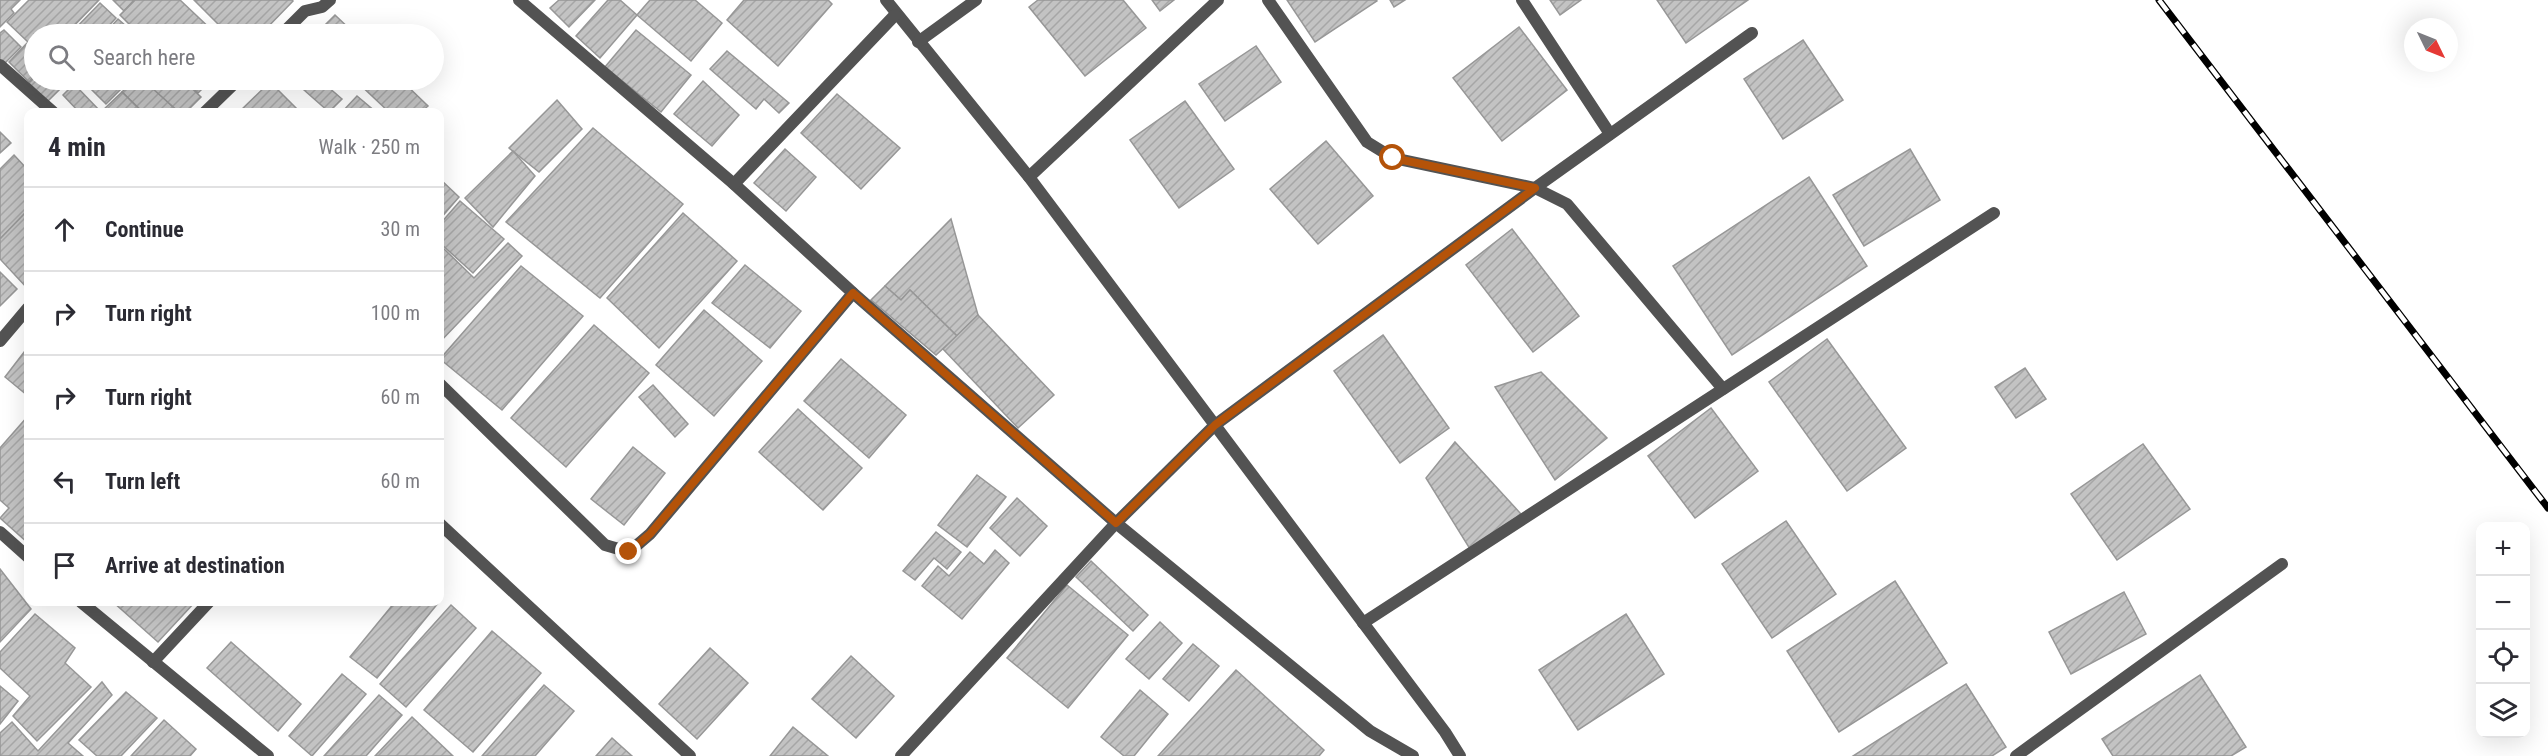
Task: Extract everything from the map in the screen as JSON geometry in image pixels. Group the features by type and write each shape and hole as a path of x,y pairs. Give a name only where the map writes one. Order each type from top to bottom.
{"street":[{"path":"292,24 305,11 322,7 330,0"},
{"path":"519,0 734,184 853,293 1116,523 1370,731 1413,756"},
{"path":"886,0 1029,177 1460,756"},
{"path":"918,42 976,0"},
{"path":"1029,177 1218,0"},
{"path":"1268,0 1367,142 1393,158 1535,188 1567,204 1723,389"},
{"path":"1522,0 1610,134"},
{"path":"734,184 896,15"},
{"path":"901,756 1116,523 1215,425 1535,188 1752,33"},
{"path":"0,65 24,86"},
{"path":"28,90 48,108"},
{"path":"209,108 228,90"},
{"path":"1363,623 1994,213"},
{"path":"444,388 605,545 629,552 650,534 853,293"},
{"path":"0,341 24,313"},
{"path":"444,528 690,756"},
{"path":"0,532 24,553"},
{"path":"2016,756 2282,564"},
{"path":"86,606 268,756"},
{"path":"153,662 206,606"}],"building":[{"path":"0,0 20,0 11,9 14,13 0,27"},
{"path":"29,0 99,0 76,24 24,24 24,38 7,22"},
{"path":"113,0 134,0 124,11"},
{"path":"135,0 180,0 205,24 129,24 120,15"},
{"path":"194,0 293,1 271,24 218,24"},
{"path":"559,0 595,0 569,27 550,8"},
{"path":"608,0 620,0 637,15 600,58 576,36"},
{"path":"650,0 695,0 722,23 691,61 637,15"},
{"path":"744,0 828,0 832,4 778,66 727,20"},
{"path":"1038,0 1123,0 1146,28 1085,76 1029,7"},
{"path":"1152,0 1174,0 1160,11"},
{"path":"1287,0 1376,0 1377,1 1315,42"},
{"path":"1390,0 1405,0 1394,7"},
{"path":"1550,0 1581,0 1560,15"},
{"path":"1657,0 1748,0 1686,43"},
{"path":"100,3 116,18 110,24 80,24"},
{"path":"335,15 344,24 326,24"},
{"path":"118,19 124,24 113,24"},
{"path":"1519,27 1567,90 1502,141 1453,78"},
{"path":"4,30 21,47 4,64 0,60 0,33"},
{"path":"636,30 691,75 661,112 605,67"},
{"path":"1803,40 1843,100 1783,139 1744,79"},
{"path":"24,46 24,77 9,62"},
{"path":"1256,46 1281,82 1225,121 1199,84"},
{"path":"727,51 789,103 779,113 764,99 756,109 710,69"},
{"path":"703,81 739,115 712,146 674,114"},
{"path":"36,90 59,90 47,102"},
{"path":"68,90 80,90 97,108 75,108 63,95"},
{"path":"92,90 120,90 106,104"},
{"path":"124,90 155,90 174,108 139,108 122,92"},
{"path":"154,90 194,90 201,97 190,108 174,108"},
{"path":"262,90 278,90 296,108 243,108"},
{"path":"304,90 332,90 342,99 333,108 324,108"},
{"path":"366,90 411,90 428,106 426,108 385,108"},
{"path":"122,92 138,108 105,108"},
{"path":"837,94 900,148 861,189 801,133"},
{"path":"357,96 371,108 346,108"},
{"path":"557,100 582,129 539,172 509,148"},
{"path":"1185,101 1234,169 1179,208 1130,140"},
{"path":"593,128 683,204 600,298 506,222"},
{"path":"0,132 11,143 0,153"},
{"path":"1326,141 1373,196 1318,244 1270,189"},
{"path":"785,149 816,177 786,211 754,183"},
{"path":"1910,149 1940,200 1864,246 1833,195"},
{"path":"513,151 535,176 493,227 465,198"},
{"path":"14,155 24,166 24,214 0,239 0,169"},
{"path":"1809,177 1867,266 1732,355 1673,266"},
{"path":"444,183 459,197 444,214"},
{"path":"460,201 504,239 473,273 444,247 444,219"},
{"path":"683,213 737,261 659,348 607,298"},
{"path":"24,214 24,285 0,259 0,239"},
{"path":"951,219 978,315 957,336 910,290 901,300 885,286"},
{"path":"1512,229 1579,316 1533,352 1466,265"},
{"path":"508,243 522,256 444,338 444,249 474,278"},
{"path":"745,265 801,311 770,348 712,303"},
{"path":"521,266 583,316 502,410 444,362 444,354"},
{"path":"0,272 17,289 0,306"},
{"path":"885,286 901,300 910,290 957,336 936,355 871,300"},
{"path":"704,310 762,361 714,416 656,365"},
{"path":"978,315 1054,395 1018,428 943,349"},
{"path":"594,325 649,373 566,467 511,418"},
{"path":"1383,335 1449,428 1400,463 1334,371"},
{"path":"1827,339 1906,448 1847,491 1769,382"},
{"path":"24,352 24,393 5,377"},
{"path":"841,359 906,415 869,458 804,401"},
{"path":"2025,368 2046,399 2016,418 1995,387"},
{"path":"1541,372 1607,438 1555,480 1495,387"},
{"path":"653,385 688,424 675,437 639,397"},
{"path":"1711,408 1758,471 1695,518 1648,456"},
{"path":"798,409 862,468 823,510 759,452"},
{"path":"24,421 24,539 0,518 9,508 0,500 0,448"},
{"path":"1455,442 1521,514 1470,549 1426,478"},
{"path":"2143,444 2190,509 2117,560 2071,494"},
{"path":"633,447 665,473 624,525 591,499"},
{"path":"977,475 1006,497 967,547 938,525"},
{"path":"1017,498 1047,526 1020,556 990,528"},
{"path":"1786,521 1836,594 1772,638 1722,564"},
{"path":"936,532 961,552 947,569 934,558 915,580 903,571"},
{"path":"995,550 1009,563 962,619 922,586 938,566 949,576 970,552 984,564"},
{"path":"1091,561 1148,615 1133,631 1076,577"},
{"path":"0,569 24,600 24,606 29,606 31,609 0,642"},
{"path":"1895,581 1947,663 1839,732 1787,651"},
{"path":"1067,585 1128,635 1068,708 1007,658"},
{"path":"2124,592 2146,634 2071,674 2049,632"},
{"path":"451,605 476,628 406,707 380,684"},
{"path":"118,606 191,606 158,642"},
{"path":"392,606 436,606 377,678 350,657"},
{"path":"35,614 75,648 65,663 91,687 37,741 13,716 30,696 0,668 0,652"},
{"path":"1626,614 1664,674 1578,730 1539,670"},
{"path":"1160,622 1182,643 1149,679 1126,659"},
{"path":"492,631 541,673 473,752 424,710"},
{"path":"231,642 301,704 278,731 207,668"},
{"path":"1193,644 1219,666 1189,701 1163,679"},
{"path":"710,648 748,683 697,739 659,704"},
{"path":"851,656 894,696 856,738 812,699"},
{"path":"1236,670 1324,750 1319,756 1158,756"},
{"path":"342,674 366,694 312,756 289,736"},
{"path":"2200,675 2246,747 2231,756 2113,756 2102,739"},
{"path":"102,682 112,695 68,743 83,756 0,756 0,733 12,722 38,751"},
{"path":"1966,684 2006,747 1992,756 1853,756"},
{"path":"544,685 574,711 535,756 482,756"},
{"path":"0,686 18,701 0,724"},
{"path":"1140,690 1168,714 1134,756 1124,756 1101,737"},
{"path":"126,692 157,718 121,756 97,756 79,740"},
{"path":"379,695 402,715 366,756 324,756"},
{"path":"412,717 453,756 375,756"},
{"path":"164,720 196,749 190,756 131,756"},
{"path":"793,727 828,756 770,756"},
{"path":"612,738 632,756 596,756"}],"railway":[{"path":"2159,0 2548,508"}],"route":[{"path":"629,552 650,534 853,293 1116,523 1215,425 1535,188 1393,158"}]}
